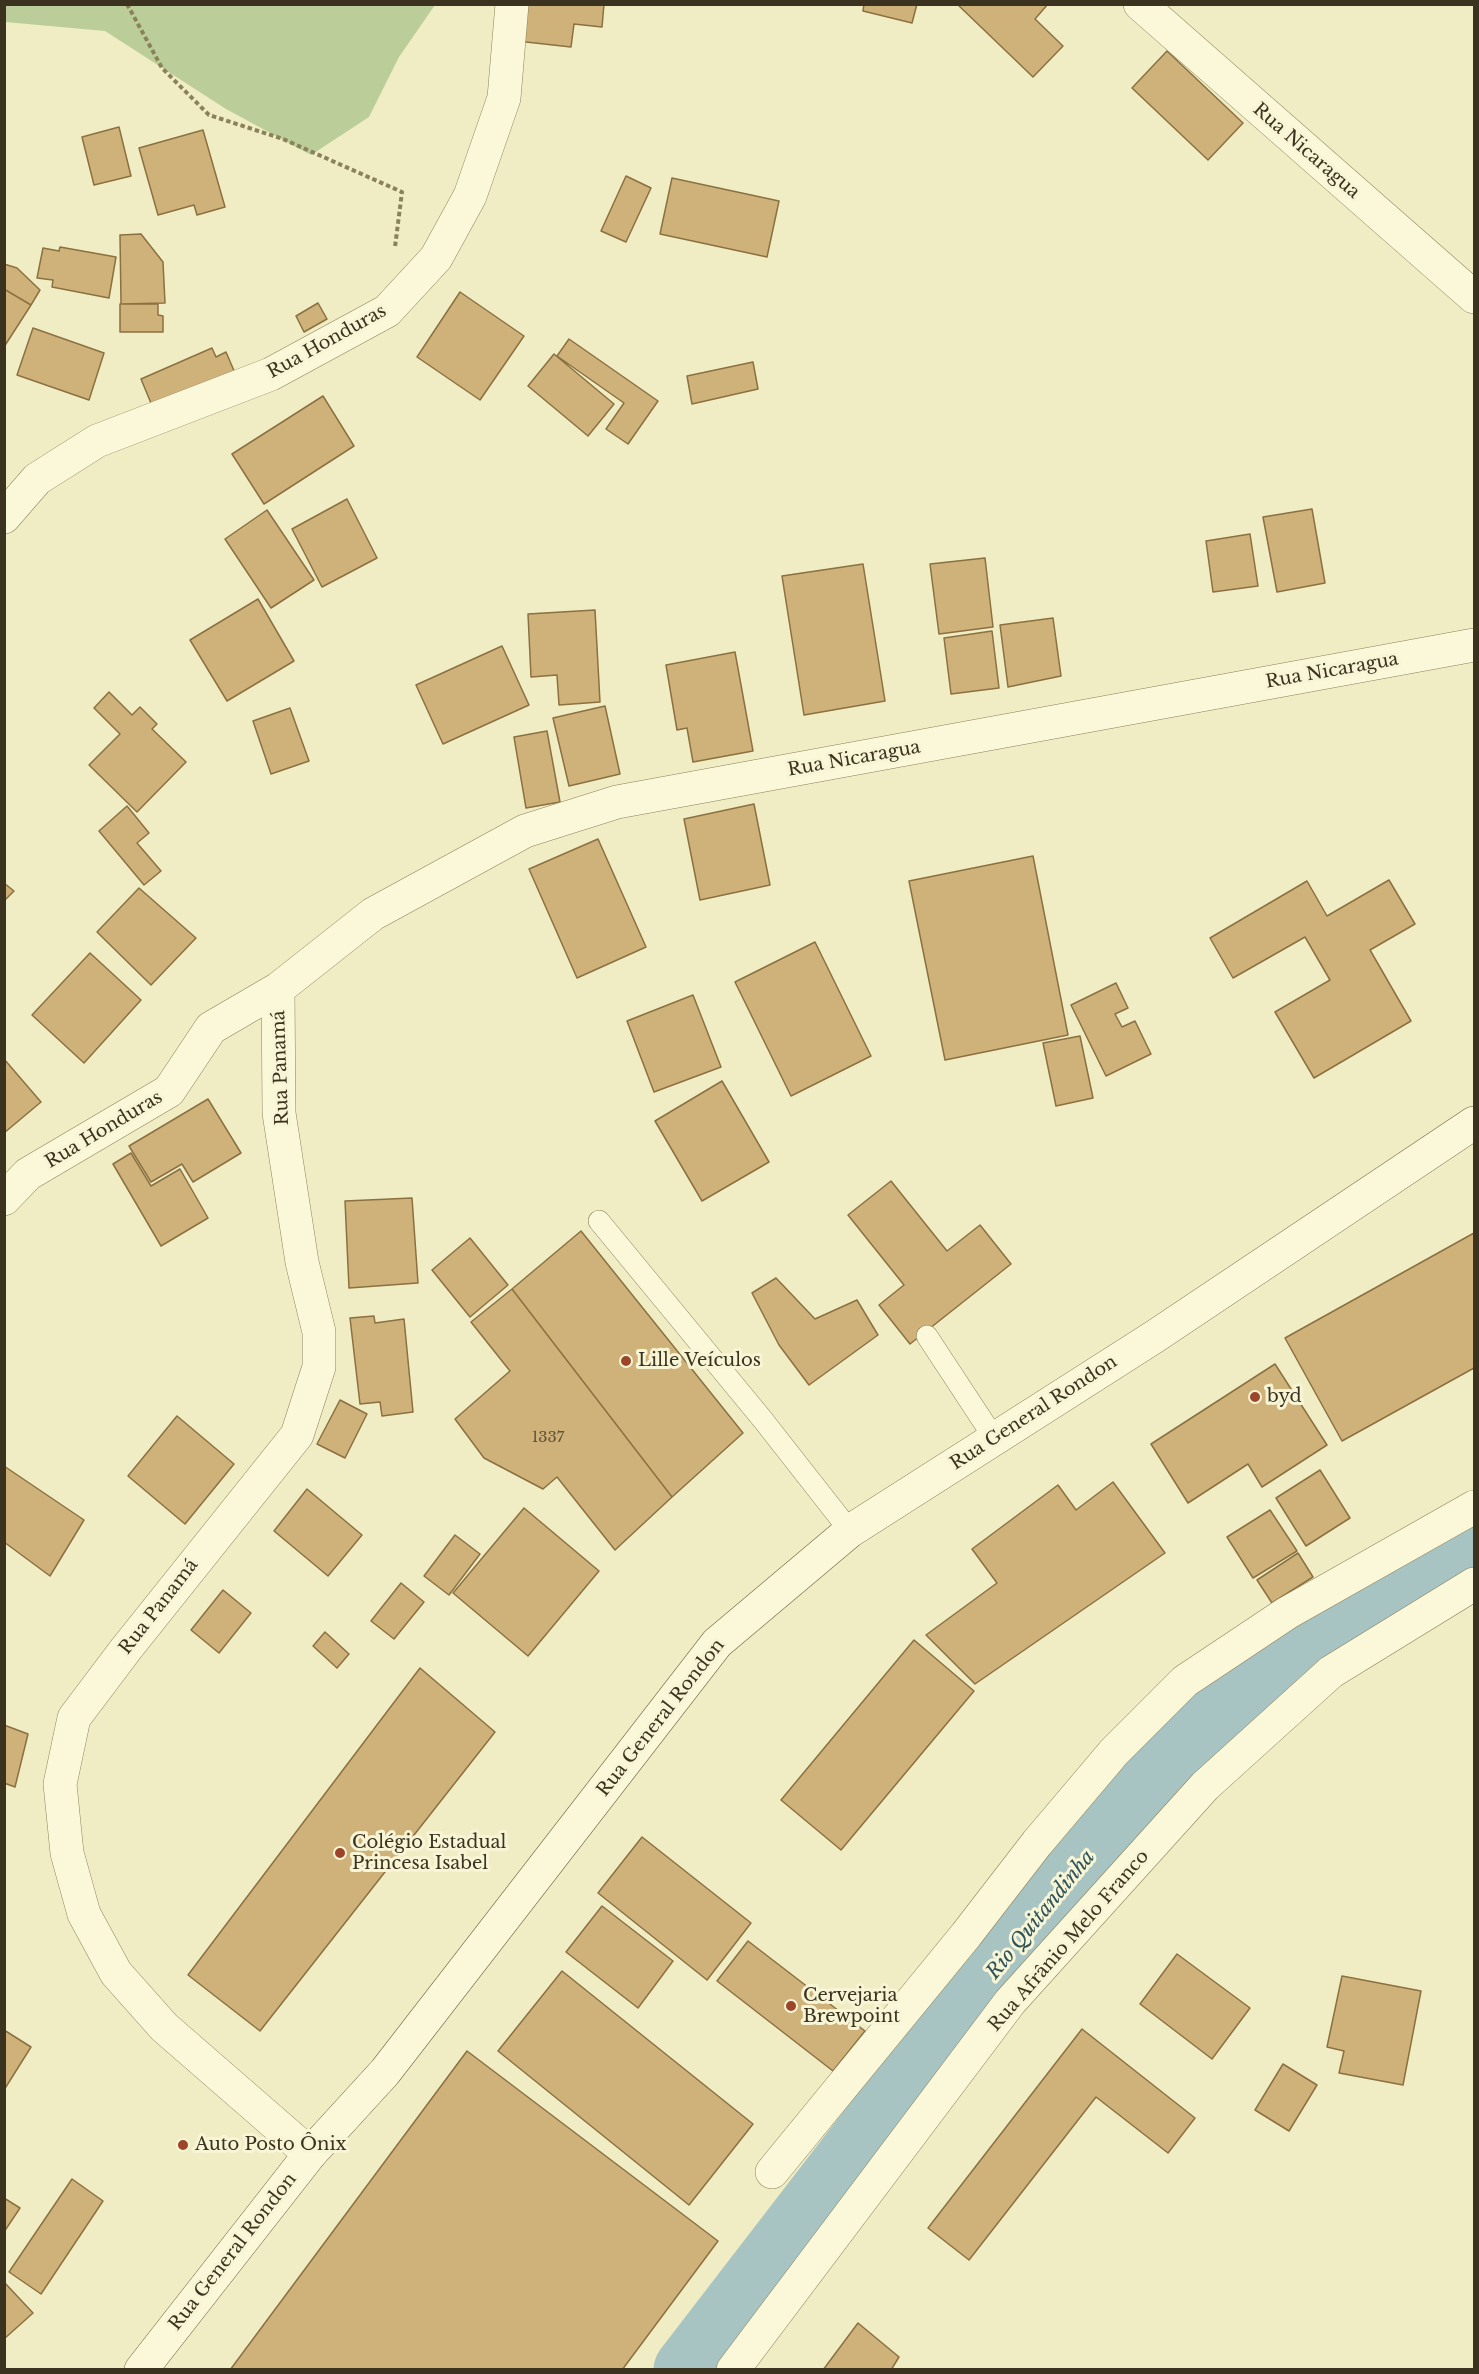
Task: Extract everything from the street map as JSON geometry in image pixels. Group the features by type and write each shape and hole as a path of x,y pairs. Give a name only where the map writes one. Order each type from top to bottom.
{"street":[{"name":"Rua Honduras","path":"4,517 37,479 97,441 271,374 387,311 436,258 470,196 504,98 512,4"},
{"name":"Rua Nicaragua","path":"1140,4 1474,297"},
{"name":"Rua Nicaragua","path":"278,989 372,914 455,868 525,831 617,802 1474,645"},
{"name":"Rua Honduras","path":"4,1199 28,1174 170,1091 211,1028 278,989"},
{"name":"Rua Panamá","path":"278,989 279,1113 302,1262 319,1332 319,1367 297,1435 126,1649 74,1718 60,1784 67,1853 84,1914 116,1973 164,2027 310,2154"},
{"name":"Rua General Rondon","path":"141,2370 310,2154 385,2072 717,1643 850,1531 1154,1337 1474,1123"},
{"path":"772,2172 966,1935 1044,1834 1114,1752 1185,1681 1287,1613 1474,1507"},
{"name":"Rua Afrânio Melo Franco","path":"733,2370 1010,2002 1205,1786 1331,1672 1474,1584"}],"lane":[{"path":"598,1221 763,1420 850,1531"},
{"path":"927,1336 994,1438"}],"path":[{"path":"127,4 162,68 209,115 283,139 402,192 394,252"}],"green space":[{"path":"5,4 435,5 399,57 369,117 311,155 226,109 105,31 5,22"}],"building":[{"path":"521,4 604,4 602,27 574,24 571,47 517,41"},
{"path":"864,4 917,4 912,23 863,11"},
{"path":"957,4 1048,4 1035,19 1063,46 1033,77"},
{"path":"1167,51 1243,123 1208,160 1132,88"},
{"path":"119,127 131,176 94,185 82,137"},
{"path":"203,130 225,207 197,215 194,205 158,215 139,148"},
{"path":"626,176 651,188 626,242 601,231"},
{"path":"672,178 779,201 767,257 660,234"},
{"path":"141,234 163,262 165,303 121,304 120,235"},
{"path":"60,247 116,257 109,298 52,287 53,280 37,278 43,248 59,251"},
{"path":"4,264 17,268 40,290 31,305 4,289"},
{"path":"4,289 31,305 4,347"},
{"path":"460,292 524,336 480,400 417,357"},
{"path":"318,303 327,319 304,332 296,316"},
{"path":"120,304 158,304 158,315 163,316 163,332 120,332"},
{"path":"33,328 104,353 89,400 17,375"},
{"path":"569,339 658,401 628,444 606,429 624,403 557,356"},
{"path":"212,348 216,357 226,352 235,373 153,408 141,379"},
{"path":"554,354 614,404 588,436 528,386"},
{"path":"753,362 758,389 692,404 687,376"},
{"path":"323,396 354,446 264,504 232,454"},
{"path":"347,499 377,558 322,587 292,529"},
{"path":"1312,509 1325,583 1277,592 1263,517"},
{"path":"267,510 314,580 271,608 225,539"},
{"path":"1250,534 1258,586 1213,592 1206,541"},
{"path":"985,558 993,627 939,634 930,564"},
{"path":"863,564 885,701 804,715 782,576"},
{"path":"258,599 294,661 227,701 190,640"},
{"path":"595,610 600,702 559,705 557,675 531,677 528,614"},
{"path":"1053,618 1061,676 1008,687 1000,625"},
{"path":"992,631 999,688 951,694 944,638"},
{"path":"502,646 529,705 443,744 416,685"},
{"path":"735,652 753,751 693,762 687,728 677,730 666,665"},
{"path":"109,692 132,715 140,707 157,724 152,729 186,762 137,812 89,765 120,734 94,708"},
{"path":"605,706 620,774 569,786 553,718"},
{"path":"290,708 309,761 271,774 253,721"},
{"path":"547,731 560,802 526,808 514,737"},
{"path":"754,804 770,885 700,900 684,819"},
{"path":"127,806 149,833 137,843 161,871 144,885 99,831"},
{"path":"598,839 646,947 577,978 529,869"},
{"path":"1033,856 1068,1035 945,1060 909,881"},
{"path":"1389,880 1415,924 1370,950 1411,1021 1314,1078 1275,1012 1330,980 1305,937 1233,978 1210,938 1307,881 1327,916"},
{"path":"4,883 14,891 4,901"},
{"path":"139,888 196,938 151,985 97,932"},
{"path":"815,942 871,1056 791,1096 735,982"},
{"path":"90,953 141,1000 84,1063 32,1015"},
{"path":"1116,983 1128,1008 1115,1014 1122,1027 1135,1021 1151,1054 1106,1076 1071,1005"},
{"path":"693,995 721,1067 654,1092 627,1021"},
{"path":"1080,1036 1093,1098 1056,1106 1043,1043"},
{"path":"4,1059 41,1102 4,1133"},
{"path":"722,1081 769,1162 702,1201 655,1121"},
{"path":"208,1099 241,1153 193,1182 182,1164 151,1182 129,1146"},
{"path":"131,1153 151,1186 180,1169 208,1218 161,1246 113,1164"},
{"path":"891,1181 947,1251 980,1225 1011,1264 910,1344 879,1305 904,1285 848,1215"},
{"path":"412,1198 418,1283 349,1288 345,1201"},
{"name":"Lille Veículos","path":"581,1231 743,1433 672,1497 512,1289"},
{"path":"1474,1233 1474,1368 1342,1441 1285,1338"},
{"path":"470,1238 508,1285 470,1317 432,1270"},
{"path":"776,1278 815,1319 857,1300 878,1335 809,1385 779,1345 752,1293"},
{"name":"Lille Veículos","path":"512,1289 672,1497 615,1550 557,1477 543,1489 484,1458 455,1419 510,1371 471,1322"},
{"path":"374,1316 375,1323 404,1319 413,1412 382,1416 380,1402 360,1404 350,1318"},
{"path":"1275,1364 1327,1445 1262,1487 1248,1464 1188,1503 1151,1444"},
{"path":"340,1400 367,1414 345,1458 317,1444"},
{"path":"177,1416 234,1464 185,1524 128,1476"},
{"path":"4,1466 84,1520 50,1576 4,1542"},
{"path":"1320,1470 1350,1518 1306,1546 1276,1498"},
{"path":"1113,1482 1165,1553 975,1684 926,1635 997,1583 972,1549 1058,1485 1076,1510"},
{"path":"307,1489 362,1535 328,1576 274,1531"},
{"path":"524,1508 599,1571 528,1656 453,1593"},
{"path":"1270,1510 1297,1551 1253,1578 1227,1537"},
{"path":"455,1535 480,1554 449,1595 424,1576"},
{"path":"1298,1553 1313,1577 1272,1603 1257,1580"},
{"path":"401,1583 424,1602 394,1639 371,1621"},
{"path":"223,1590 251,1613 219,1653 191,1630"},
{"path":"325,1632 349,1654 337,1668 313,1646"},
{"path":"914,1640 974,1691 841,1850 781,1800"},
{"name":"Colégio Estadual Princesa Isabel","path":"420,1668 495,1732 260,2031 188,1975"},
{"path":"4,1725 28,1734 15,1787 4,1783"},
{"path":"642,1837 751,1923 707,1980 598,1893"},
{"path":"602,1906 673,1961 638,2008 566,1952"},
{"name":"Cervejaria Brewpoint","path":"748,1941 865,2031 833,2071 717,1981"},
{"path":"1177,1954 1250,2008 1212,2059 1140,2004"},
{"path":"562,1971 753,2124 689,2205 498,2051"},
{"path":"1342,1976 1421,1991 1403,2085 1339,2073 1344,2051 1327,2047"},
{"path":"1082,2029 1195,2118 1168,2153 1096,2097 969,2260 928,2228"},
{"path":"4,2030 31,2047 4,2090"},
{"path":"467,2051 718,2241 622,2370 230,2370"},
{"path":"1283,2064 1317,2085 1289,2131 1255,2110"},
{"path":"72,2179 103,2201 41,2294 9,2272"},
{"path":"4,2198 20,2208 4,2232"},
{"path":"4,2282 33,2313 4,2339"},
{"path":"858,2323 899,2357 891,2370 823,2370"}],"waterway":[{"name":"Rio Quitandinha","path":"688,2370 1055,1893 1220,1706 1474,1547"}],"place":[{"name":"Lille Veículos","path":"626,1361"},
{"name":"byd","path":"1255,1397"},
{"name":"Colégio Estadual Princesa Isabel","path":"340,1853"},
{"name":"Cervejaria Brewpoint","path":"791,2006"},
{"name":"Auto Posto Ônix","path":"183,2145"}]}
